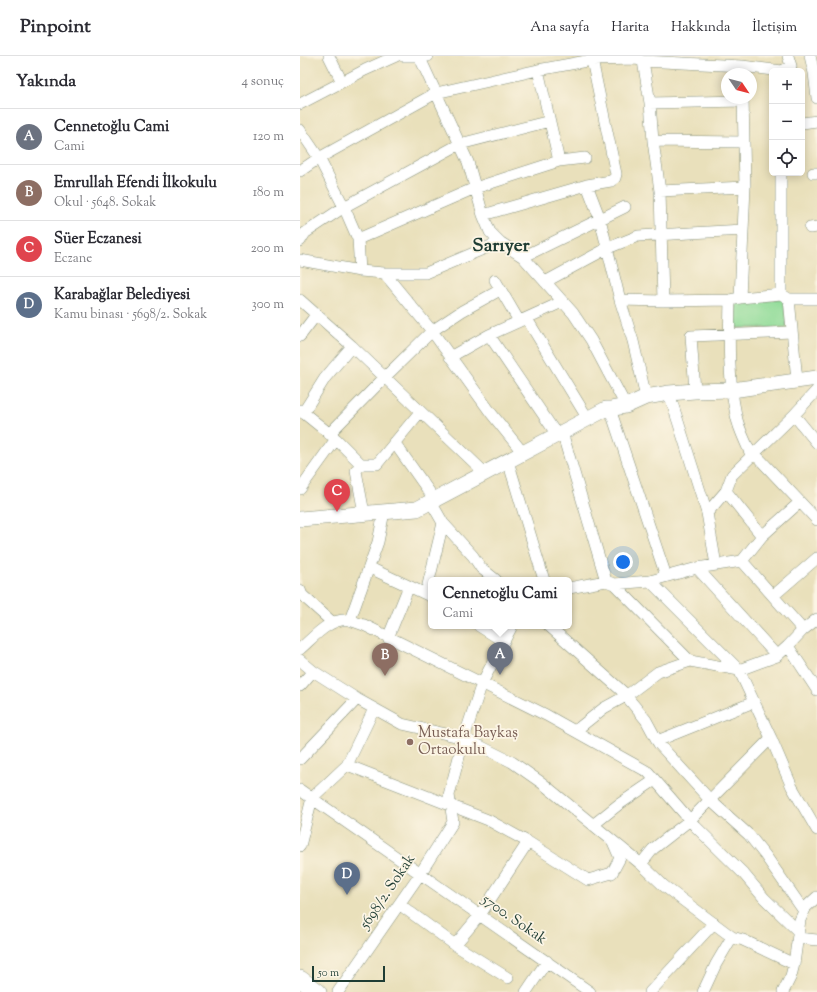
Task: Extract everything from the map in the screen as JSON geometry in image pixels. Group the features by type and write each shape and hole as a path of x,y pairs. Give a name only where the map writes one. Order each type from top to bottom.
{"main road":[{"path":"300,519 417,509 606,409 626,406 646,398 669,393 732,390 817,378"},
{"path":"300,979 318,992"}],"street":[{"path":"329,56 342,82"},
{"path":"300,104 396,56"},
{"path":"403,56 428,56"},
{"path":"419,56 468,162 483,215 490,232 500,242 523,257 573,313 591,340 626,406"},
{"path":"787,68 791,66 788,56"},
{"path":"810,56 817,98"},
{"path":"300,171 319,158 436,93 538,70 592,60 638,59 705,60 769,69"},
{"path":"638,59 650,103 652,141 660,191 663,301"},
{"path":"483,215 587,185 610,181 615,178 616,174 592,60"},
{"path":"538,70 559,161"},
{"path":"650,103 721,100"},
{"path":"743,104 745,187 742,265 729,334 732,390 736,416 753,454 817,520"},
{"path":"300,241 305,233 344,207 460,144 550,121"},
{"path":"805,122 817,121"},
{"path":"300,130 319,158 344,207 358,239 360,271"},
{"path":"652,141 744,142"},
{"path":"358,239 475,188 559,161 585,158"},
{"path":"782,176 785,297 792,332 797,380"},
{"path":"587,185 600,219 620,300 633,341 646,398"},
{"path":"660,191 745,187"},
{"path":"523,257 625,207"},
{"path":"545,282 608,248 638,236 743,230"},
{"path":"300,260 360,271 384,273 426,273 500,242"},
{"path":"384,273 432,331 491,413 523,453"},
{"path":"300,489 332,437 384,378 432,331 497,285 523,320 588,419"},
{"path":"620,300 663,301 785,297 817,299"},
{"path":"300,300 352,346 485,473"},
{"path":"450,357 489,335 562,302"},
{"path":"300,336 316,315"},
{"path":"695,391 691,336 792,332"},
{"path":"489,335 560,433 610,583 690,660"},
{"path":"352,346 325,378 302,411 361,464 377,464 420,412"},
{"path":"707,513 726,491 732,475 794,415 817,390"},
{"path":"669,393 707,513 716,565"},
{"path":"610,409 666,576"},
{"path":"794,415 817,443"},
{"path":"394,442 433,501 443,523 473,556 481,568 492,577"},
{"path":"508,461 543,577"},
{"path":"361,464 356,471 364,513"},
{"path":"726,491 762,536"},
{"path":"572,588 610,583 650,581 697,568 742,561 762,536 800,502"},
{"path":"350,620 370,568 378,542 384,512"},
{"path":"432,577 443,523"},
{"path":"773,596 817,558"},
{"path":"742,561 802,630"},
{"path":"370,568 428,595"},
{"path":"697,568 777,656"},
{"path":"650,581 739,670 792,787 817,830"},
{"path":"388,638 409,586"},
{"path":"300,590 302,595 332,622"},
{"path":"575,731 604,708 626,696 658,672 690,660 739,670 777,656 802,630 817,619"},
{"path":"300,649 332,622 350,620 482,683 575,731 648,772 690,820 743,873 798,935 817,940"},
{"path":"484,629 503,641"},
{"name":"5698/2. Sokak","path":"338,992 420,874 453,822 449,794 464,738 482,683 510,629"},
{"path":"552,629 626,696 646,720 657,741 710,800 749,835 765,855 804,911"},
{"path":"788,646 817,690"},
{"path":"300,660 313,671 357,699 402,724 464,738 512,762 542,784 641,864 664,886 732,937 743,940 794,964"},
{"path":"300,686 313,671"},
{"path":"300,759 357,699"},
{"path":"657,741 754,702"},
{"path":"300,846 312,798 347,765 374,709"},
{"path":"641,864 653,850 690,820 771,738"},
{"path":"347,765 488,820 528,842 588,880 612,873 620,858 612,841"},
{"path":"592,825 655,780"},
{"name":"5700. Sokak","path":"300,790 590,992"},
{"path":"455,945 480,915 528,842"},
{"path":"783,992 791,976 794,964 800,920 806,907 817,897"},
{"path":"399,904 455,945 508,978"},
{"path":"650,992 714,923"},
{"path":"703,992 716,964 732,937"},
{"path":"526,992 547,961"}],"green space":[{"path":"784,299 787,328 735,328 735,302"}],"place":[{"name":"Süer Eczanesi","path":"337,512"},
{"name":"Cennetoğlu Cami","path":"500,675"},
{"name":"Emrullah Efendi İlkokulu","path":"385,676"},
{"name":"Mustafa Baykaş Ortaokulu","path":"410,742"},
{"name":"Karabağlar Belediyesi","path":"347,895"}],"district":[{"name":"Sarıyer","path":"501,246"}]}
